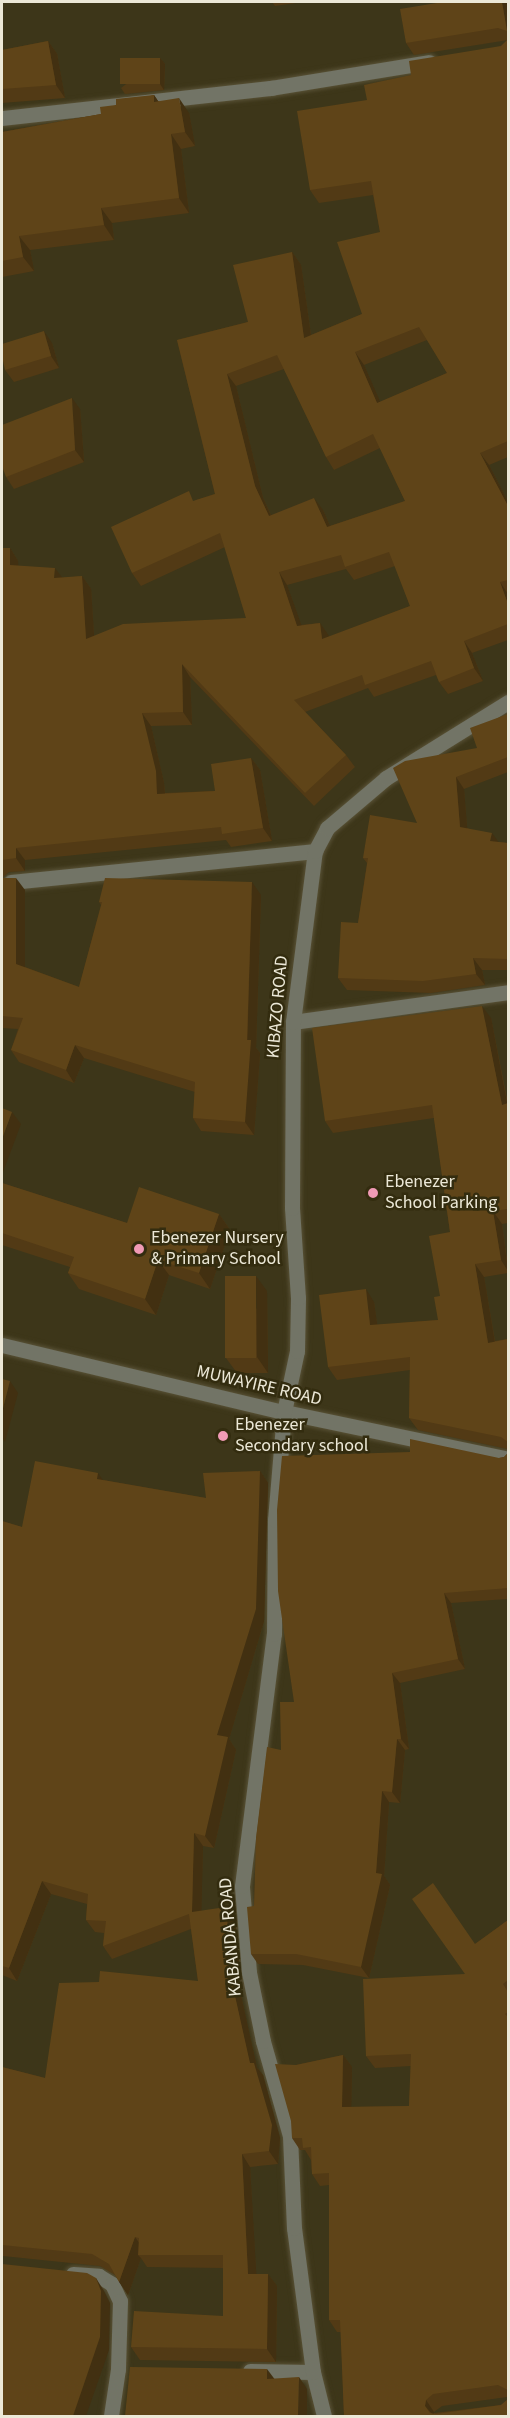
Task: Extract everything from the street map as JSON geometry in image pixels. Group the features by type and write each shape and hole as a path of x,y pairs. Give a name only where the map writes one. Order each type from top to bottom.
{"street":[{"path":"2,118 271,88 441,60"},
{"name":"KIBAZO ROAD","path":"284,1413 297,1351 298,1298 292,1208 293,1022 315,851 327,828 386,778 508,702"},
{"path":"11,882 315,851"},
{"path":"293,1022 508,992"},
{"name":"MUWAYIRE ROAD","path":"2,1345 284,1413 508,1459"},
{"name":"KABANDA ROAD","path":"284,1413 274,1520 274,1634 242,1886 249,1972 264,2041 290,2136 294,2228 312,2372 324,2416"},
{"path":"56,2272 99,2276 112,2284 120,2301 124,2369 111,2416"},
{"path":"232,2371 312,2372"}],"building":[{"path":"443,2 502,2 507,31 498,28 406,43 400,9"},
{"path":"508,39 508,441 480,453 508,506 508,580 500,582 508,604 508,624 464,641 474,668 439,682 431,661 365,685 362,675 294,700 346,755 305,793 182,664 183,712 142,713 156,771 157,794 215,791 211,764 251,758 263,828 222,834 221,827 16,848 16,858 2,860 2,548 10,548 10,565 55,568 54,578 82,576 86,639 123,624 246,618 220,533 132,573 111,527 189,491 193,501 215,494 177,340 248,322 233,265 292,252 304,338 362,314 337,242 380,232 371,181 310,190 297,111 367,100 364,85 411,75 409,61 501,46","holes":["419,327 447,373 377,403 355,352","277,355 326,457 373,434 405,501 327,527 314,498 269,516 255,486 227,374","389,552 410,606 322,639 320,623 297,626 279,572 341,555 345,567"]},
{"path":"48,41 56,85 2,89 2,50"},
{"path":"120,58 160,58 160,84 120,84"},
{"path":"154,95 154,102 179,98 185,132 171,134 179,198 101,208 104,225 19,236 23,257 2,261 2,132 101,114 100,107 116,105 116,99"},
{"path":"44,331 51,356 5,370 2,344"},
{"path":"72,398 75,450 6,477 2,466 2,425"},
{"path":"508,714 508,757 456,777 460,827 492,833 490,841 508,843 508,959 473,958 476,974 423,981 338,978 341,922 358,923 368,858 363,858 370,815 417,823 393,768 405,761 477,748 470,728"},
{"path":"2,878 16,878 16,964 79,987 102,902 99,902 105,878 252,882 247,1040 251,1040 245,1122 193,1118 195,1082 75,1045 66,1070 11,1050 23,1018 2,1016"},
{"path":"482,1006 502,1105 508,1103 508,1209 493,1211 501,1260 475,1264 488,1343 508,1339 508,1442 501,1437 409,1418 410,1357 328,1367 319,1295 366,1289 370,1325 438,1320 434,1297 440,1296 429,1236 450,1232 432,1105 325,1121 312,1028"},
{"path":"2,1108 12,1112 2,1139"},
{"path":"2,1183 127,1223 139,1187 219,1214 199,1273 158,1260 145,1299 68,1273 74,1257 2,1233"},
{"path":"225,1276 256,1276 256,1358 225,1358"},
{"path":"2,1379 10,1381 2,1412"},
{"path":"410,1439 499,1458 508,1453 508,1588 444,1593 458,1659 392,1673 401,1739 397,1739 392,1792 382,1791 376,1873 382,1874 361,1967 296,1954 251,1954 247,1907 254,1906 256,1838 267,1747 281,1750 280,1702 294,1702 278,1591 277,1510 282,1456 410,1452"},
{"path":"35,1461 98,1473 97,1479 206,1498 203,1473 260,1471 256,1609 217,1735 228,1737 205,1836 194,1833 192,1912 226,1907 230,1952 225,1951 250,2063 254,2063 272,2125 269,2151 242,2154 248,2274 268,2274 267,2349 131,2347 134,2311 223,2316 223,2255 138,2255 139,2238 135,2237 119,2282 109,2264 92,2254 2,2245 2,2067 45,2078 59,1983 99,1982 100,1971 198,1981 189,1914 103,1946 106,1921 86,1920 88,1894 42,1881 9,1968 2,1966 2,1521 22,1527"},
{"path":"433,1883 475,1944 508,1920 508,1980 503,1984 508,1992 508,2012 505,2014 508,2017 508,2390 498,2385 433,2394 426,2400 425,2406 430,2413 436,2414 501,2405 508,2399 508,2416 344,2416 340,2320 329,2320 329,2173 312,2174 311,2147 303,2148 302,2138 292,2138 291,2121 275,2064 296,2065 343,2055 342,2107 409,2106 411,2054 366,2056 363,1979 465,1974 412,1899"},
{"path":"2,2264 87,2273 96,2278 101,2291 100,2337 73,2416 2,2416"},
{"path":"130,2367 267,2369 267,2379 299,2377 298,2416 125,2416"}],"place":[{"name":"Ebenezer School Parking","path":"373,1193"},
{"name":"Ebenezer Nursery & Primary School","path":"139,1249"},
{"name":"Ebenezer Secondary school","path":"223,1436"}]}
